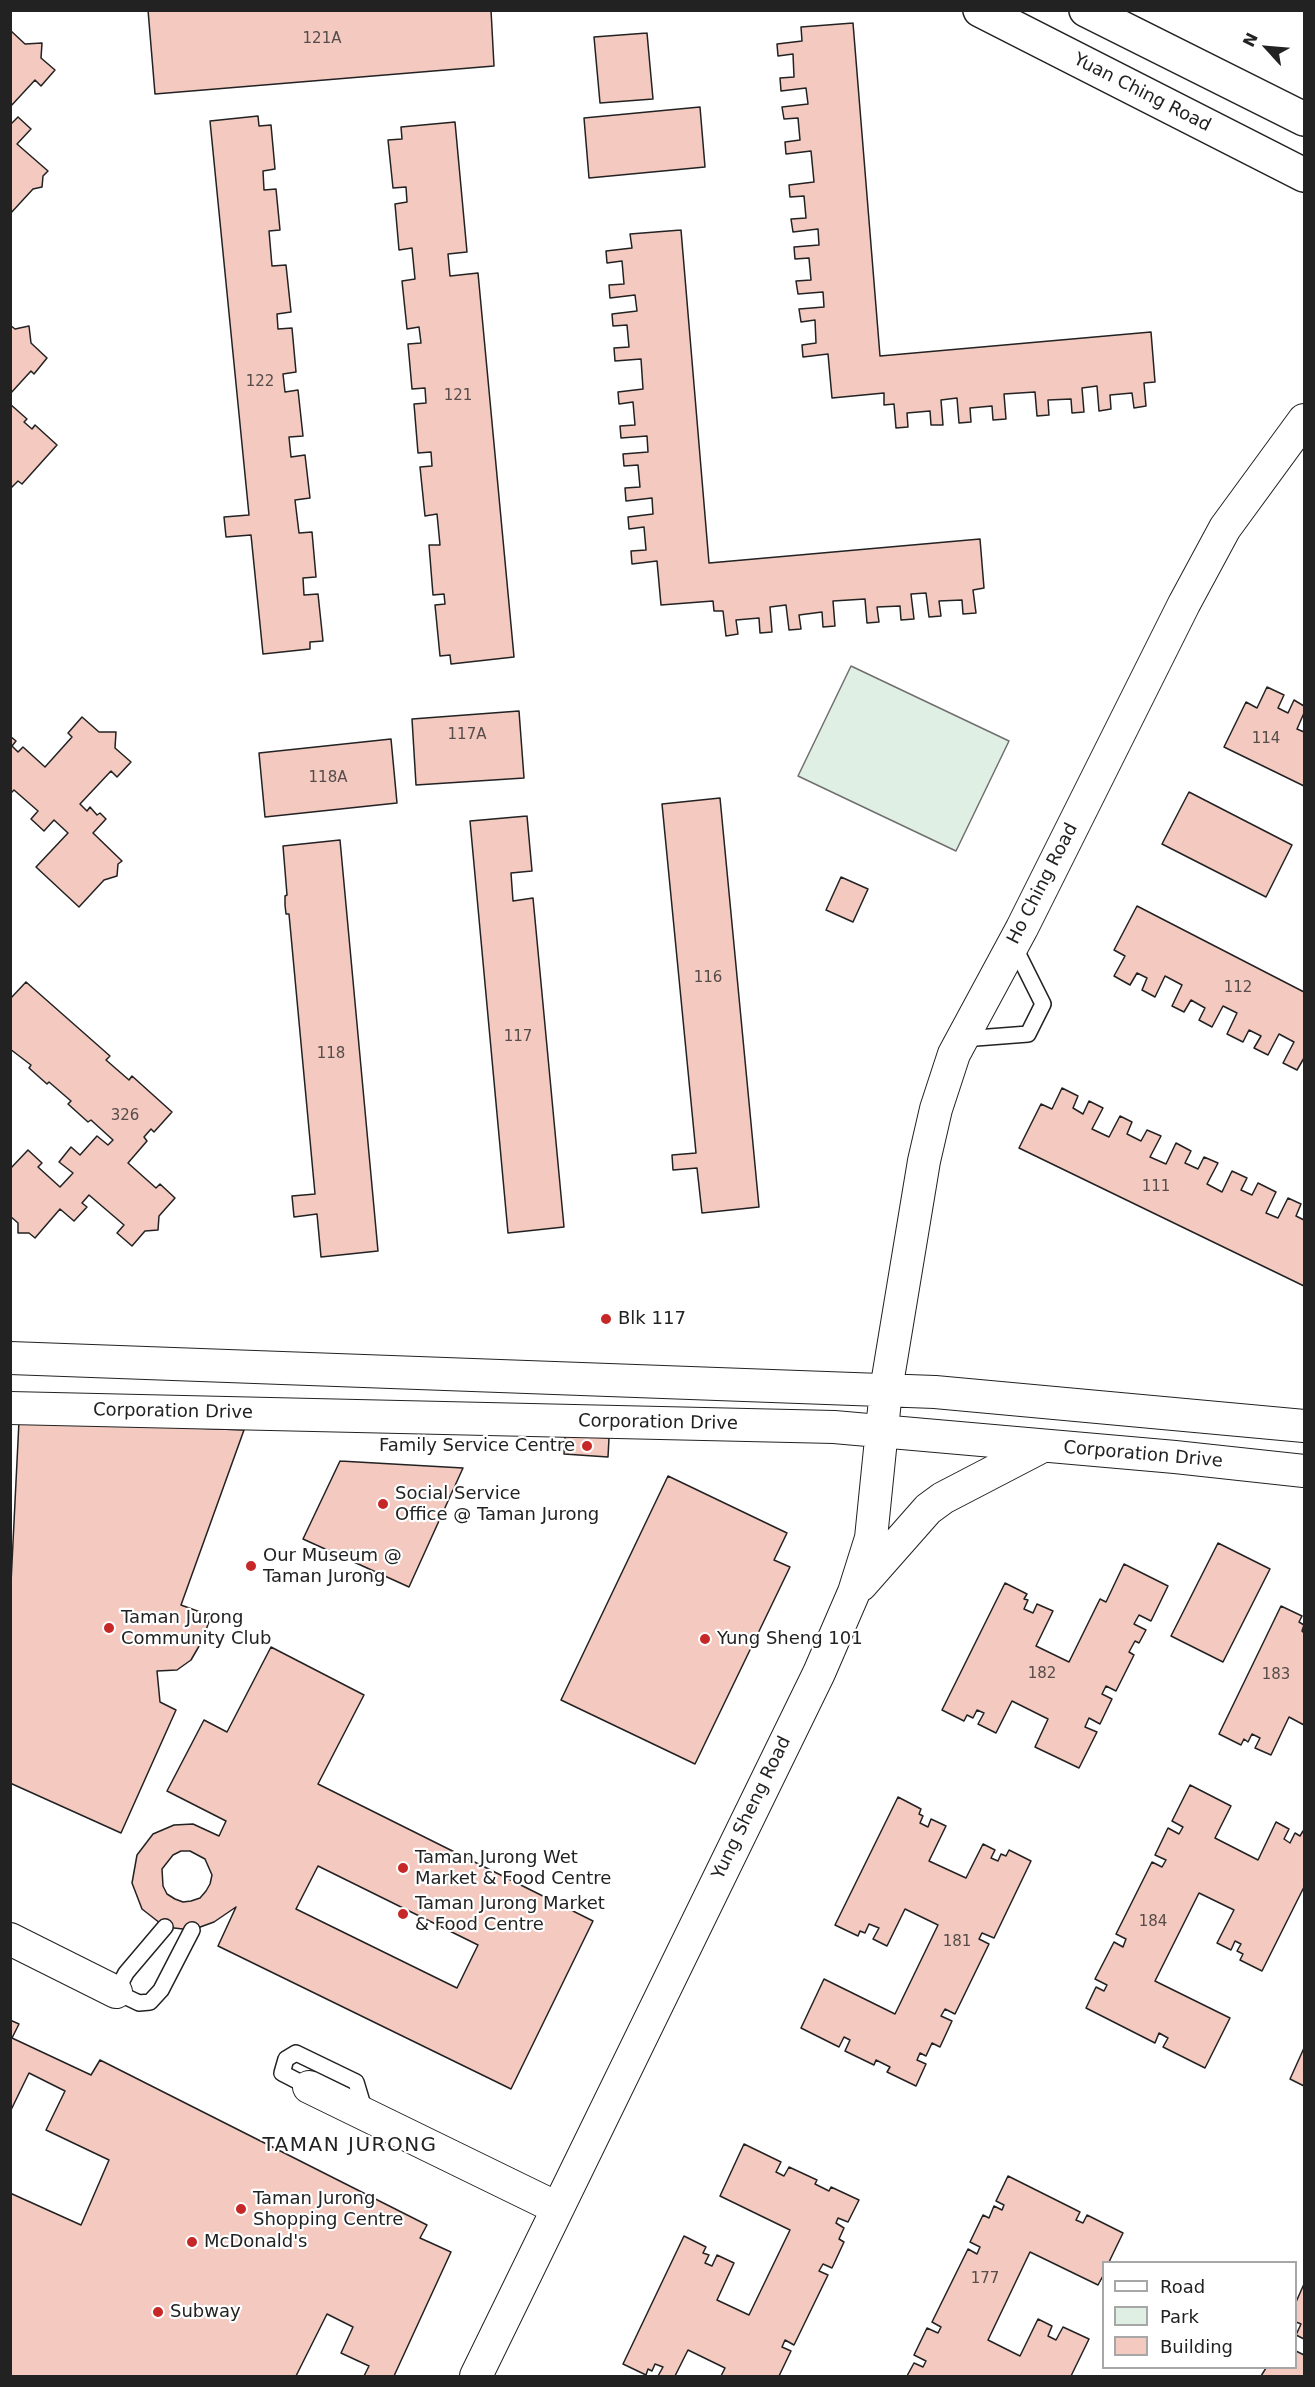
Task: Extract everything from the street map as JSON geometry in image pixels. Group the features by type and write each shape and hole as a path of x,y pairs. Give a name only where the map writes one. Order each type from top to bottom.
{"street":[{"name":"Yuan Ching Road","path":"980,10 1305,175"},
{"path":"1086,10 1305,119"},
{"name":"Ho Ching Road","path":"886,1390 924,1161 936,1109 954,1054 1013,944 1179,614 1226,528 1305,420"},
{"path":"10,1358 935,1392 1305,1426"},
{"name":"Yung Sheng Road","path":"476,2376 819,1673 854,1592 871,1538 886,1390"},
{"name":"Corporation Drive","path":"10,1408 834,1427 1175,1457 1305,1471"},
{"path":"854,1592 928,1509 943,1498 1041,1447"},
{"path":"10,1939 116,1992"},
{"path":"309,2087 557,2208"}],"lane":[{"path":"963,1039 1028,1034 1043,1004 1013,944"},
{"path":"165,1927 126,1973 116,1992 139,2003 150,2002 161,1990 192,1930"}],"green space":[{"path":"851,666 1009,741 956,851 798,776"}],"building":[{"path":"148,10 491,10 494,66 155,94"},
{"path":"853,23 880,356 1151,332 1155,382 1144,383 1146,406 1134,408 1132,393 1110,395 1111,409 1099,411 1097,386 1082,388 1084,412 1072,413 1071,399 1048,400 1049,415 1037,416 1035,392 1004,394 1006,419 993,420 992,406 970,408 971,422 959,423 957,398 941,400 943,425 931,425 930,411 907,413 908,427 896,428 894,404 884,405 884,393 832,398 828,354 803,357 802,345 816,343 815,320 801,322 799,309 824,307 823,292 798,294 796,281 811,280 809,258 795,259 794,247 819,245 818,229 793,232 791,219 806,218 804,196 790,197 789,185 814,182 811,151 786,154 785,142 800,140 798,118 784,119 782,107 808,104 806,88 781,91 780,78 794,77 793,54 778,56 777,44 802,41 801,27"},
{"path":"10,30 25,44 42,43 41,58 55,70 41,86 35,80 10,107"},
{"path":"647,33 653,99 600,103 594,37"},
{"path":"700,107 705,167 589,178 584,118"},
{"path":"258,116 259,126 271,125 275,169 263,171 264,190 276,189 280,230 269,231 272,266 286,265 291,312 277,314 278,329 292,328 296,372 283,374 285,392 298,390 303,436 289,437 291,457 305,455 310,498 295,500 299,533 312,532 316,577 303,578 304,595 318,594 323,641 310,642 310,649 263,654 251,535 226,537 224,517 249,515 210,121"},
{"path":"18,117 31,129 17,144 48,171 43,176 42,187 33,189 10,214 10,121 12,123"},
{"path":"455,122 467,252 448,254 450,276 478,273 514,657 451,664 450,655 440,656 435,605 445,604 444,594 433,595 429,545 440,545 437,514 425,516 420,467 432,466 431,452 418,453 414,404 426,403 425,388 412,389 408,344 421,343 419,327 407,329 402,281 415,279 412,248 399,250 395,204 407,202 406,187 393,188 388,140 402,139 401,127"},
{"path":"681,230 709,563 980,539 984,588 973,590 976,613 963,614 962,600 939,601 941,616 929,617 926,593 911,594 914,619 901,620 900,606 877,607 879,622 867,623 865,599 833,601 835,626 823,627 822,612 799,615 801,629 789,630 786,605 770,607 772,632 760,633 759,618 736,620 738,634 726,636 723,611 714,611 713,601 661,605 657,561 632,564 631,551 646,550 644,527 629,529 628,517 653,514 652,498 626,501 625,488 640,487 638,465 624,466 623,454 648,452 647,436 621,438 620,426 635,425 633,402 619,404 618,392 643,389 641,359 615,361 614,348 629,347 627,325 613,326 612,314 637,311 635,295 610,298 609,285 624,284 622,261 607,263 606,251 632,248 630,234"},
{"path":"10,325 15,329 29,326 31,343 47,358 34,374 31,371 10,394"},
{"path":"10,404 27,419 24,422 32,429 35,425 57,445 22,484 18,481 10,489"},
{"path":"1267,687 1284,695 1278,708 1288,713 1294,700 1304,706 1304,713 1297,729 1304,732 1304,786 1224,747 1246,702 1257,708"},
{"path":"519,711 524,778 416,785 412,719"},
{"path":"82,717 99,732 116,732 115,748 131,762 117,777 111,771 80,804 87,811 90,807 97,815 100,813 106,819 93,833 122,861 118,864 117,876 104,880 79,907 36,867 68,833 54,820 44,831 31,819 38,811 14,790 10,794 10,736 16,741 12,746 18,752 23,747 45,767 72,737 68,733"},
{"path":"391,739 397,803 265,817 259,753"},
{"path":"1189,792 1292,845 1266,897 1162,844"},
{"path":"720,798 759,1207 702,1213 697,1168 673,1170 672,1155 696,1153 662,804"},
{"path":"527,816 532,871 511,873 513,901 533,898 564,1227 508,1233 470,821"},
{"path":"340,840 378,1251 321,1257 317,1214 294,1217 292,1196 315,1194 289,914 286,914 285,905 287,895 283,846"},
{"path":"841,877 868,889 853,922 826,910"},
{"path":"1137,906 1304,992 1304,1058 1297,1070 1283,1063 1294,1042 1279,1034 1268,1055 1254,1048 1261,1036 1249,1030 1243,1042 1227,1034 1237,1013 1223,1006 1212,1027 1199,1020 1205,1008 1191,1000 1184,1012 1172,1006 1182,985 1165,976 1155,997 1142,990 1147,978 1137,973 1130,985 1114,976 1125,956 1114,950"},
{"path":"26,982 110,1056 106,1060 129,1080 132,1076 172,1112 154,1132 151,1129 144,1137 147,1141 128,1163 156,1188 160,1184 175,1198 159,1216 158,1230 145,1231 132,1246 117,1233 124,1225 89,1195 82,1203 87,1207 74,1221 60,1209 35,1238 29,1233 18,1233 18,1223 10,1216 10,1169 28,1150 42,1163 38,1167 60,1187 73,1173 59,1162 71,1147 80,1155 97,1136 108,1145 113,1140 91,1120 88,1122 68,1104 71,1101 49,1082 47,1084 29,1068 31,1065 10,1049 10,999"},
{"path":"1062,1088 1078,1096 1073,1108 1083,1114 1089,1101 1103,1108 1092,1129 1109,1137 1120,1116 1132,1122 1127,1134 1141,1141 1147,1130 1161,1136 1150,1157 1166,1164 1176,1143 1191,1151 1185,1163 1198,1169 1204,1157 1218,1163 1207,1184 1222,1192 1232,1171 1247,1178 1241,1190 1252,1195 1258,1183 1276,1192 1266,1213 1278,1218 1288,1198 1301,1204 1296,1216 1304,1220 1304,1286 1019,1148 1041,1104 1052,1109"},
{"name":"Taman Jurong Community Club","path":"19,1421 244,1430 181,1605 211,1616 202,1641 191,1660 177,1670 157,1671 160,1702 176,1710 121,1833 10,1783 10,1603"},
{"name":"Family Service Centre","path":"565,1435 609,1438 608,1457 564,1454"},
{"name":"Social Service Office @ Taman Jurong","path":"340,1461 463,1468 409,1587 303,1539"},
{"path":"668,1476 787,1533 774,1560 790,1567 695,1764 561,1700"},
{"path":"1218,1543 1270,1569 1223,1662 1171,1636"},
{"path":"1124,1564 1168,1586 1151,1621 1139,1615 1134,1624 1146,1630 1139,1643 1135,1641 1129,1652 1134,1655 1116,1691 1106,1686 1102,1694 1112,1699 1100,1724 1089,1718 1085,1727 1097,1732 1079,1768 1035,1747 1048,1719 1012,1701 996,1733 978,1724 984,1713 977,1710 973,1718 967,1715 964,1721 942,1710 1005,1583 1027,1594 1024,1599 1028,1600 1024,1609 1033,1613 1037,1604 1053,1611 1036,1646 1069,1662 1100,1599 1106,1602"},
{"path":"1281,1606 1302,1616 1299,1622 1304,1625 1302,1631 1304,1633 1304,1725 1289,1717 1271,1755 1255,1748 1260,1738 1252,1734 1248,1742 1244,1739 1241,1745 1219,1734"},
{"name":"Taman Jurong Wet Market & Food Centre","path":"271,1647 364,1695 318,1784 593,1921 511,2089 218,1946 236,1907 214,1922 192,1930 165,1927 142,1909 132,1883 137,1855 153,1834 174,1825 193,1824 219,1836 226,1821 167,1791 204,1720 227,1732","holes":["181,1851 190,1851 205,1859 212,1875 210,1884 200,1898 183,1902 167,1894 163,1886 162,1869 173,1855","318,1866 478,1945 457,1988 296,1909"]},
{"path":"1190,1785 1231,1806 1215,1838 1258,1860 1276,1822 1289,1829 1284,1839 1290,1843 1295,1833 1300,1836 1304,1832 1304,1887 1262,1971 1240,1960 1243,1954 1237,1951 1241,1944 1235,1941 1231,1950 1217,1943 1234,1910 1199,1893 1155,1981 1230,2018 1205,2068 1163,2047 1168,2038 1159,2033 1155,2043 1086,2008 1096,1987 1104,1991 1107,1985 1095,1979 1114,1942 1123,1947 1126,1939 1116,1934 1152,1862 1162,1867 1166,1860 1155,1855 1168,1828 1179,1834 1183,1827 1172,1821"},
{"path":"898,1797 921,1809 919,1814 923,1816 920,1823 928,1827 931,1819 946,1826 929,1861 966,1878 983,1844 995,1850 991,1858 998,1861 1001,1854 1006,1856 1009,1850 1031,1861 994,1938 982,1933 979,1939 989,1944 955,2014 945,2009 941,2016 952,2021 940,2047 932,2043 926,2056 920,2053 917,2060 926,2064 916,2086 887,2072 890,2067 876,2060 874,2065 845,2051 850,2040 844,2037 839,2047 801,2028 824,1979 895,2014 938,1925 905,1909 887,1946 873,1939 879,1928 869,1924 865,1933 860,1931 858,1936 835,1925"},
{"name":"Taman Jurong Shopping Centre","path":"10,2020 19,2024 12,2038 91,2075 100,2060 427,2225 420,2238 451,2252 394,2376 364,2376 369,2366 341,2353 353,2327 327,2314 296,2376 10,2376 10,2193 81,2225 109,2160 46,2130 65,2091 29,2073 10,2112"},
{"path":"1304,2048 1304,2086 1290,2079"},
{"path":"744,2144 781,2162 776,2172 784,2176 789,2167 817,2180 815,2184 829,2191 831,2187 859,2200 848,2222 838,2218 836,2223 844,2228 839,2239 844,2242 832,2268 823,2264 819,2271 828,2275 794,2345 785,2340 782,2347 791,2351 779,2376 721,2376 725,2368 688,2350 675,2376 658,2376 663,2367 655,2364 652,2371 648,2369 646,2375 623,2364 684,2236 706,2247 703,2253 709,2255 705,2263 712,2266 717,2255 734,2263 717,2300 749,2315 790,2230 720,2196"},
{"path":"1008,2176 1080,2212 1076,2220 1083,2223 1087,2215 1123,2233 1109,2261 1102,2261 1102,2278 1098,2285 1030,2252 988,2340 1020,2356 1038,2319 1052,2326 1048,2336 1056,2340 1063,2327 1089,2339 1071,2376 907,2376 914,2363 923,2367 926,2361 914,2355 927,2328 938,2333 941,2327 932,2322 968,2249 977,2254 980,2247 970,2242 983,2215 989,2218 994,2206 1002,2210 1004,2205 996,2201"},
{"path":"1304,2284 1304,2339 1297,2336 1301,2324 1297,2322 1297,2300"},
{"path":"1297,2352 1304,2355 1304,2376 1261,2376 1265,2369 1297,2369"}],"place":[{"name":"Blk 117","path":"606,1319"},
{"name":"Family Service Centre","path":"587,1446"},
{"name":"Social Service Office @ Taman Jurong","path":"383,1504"},
{"name":"Our Museum @ Taman Jurong","path":"251,1566"},
{"name":"Taman Jurong Community Club","path":"109,1628"},
{"name":"Yung Sheng 101","path":"705,1639"},
{"name":"Taman Jurong Wet Market & Food Centre","path":"403,1868"},
{"name":"Taman Jurong Market & Food Centre","path":"403,1914"},
{"name":"Taman Jurong Shopping Centre","path":"241,2209"},
{"name":"McDonald's","path":"192,2242"},
{"name":"Subway","path":"158,2312"}],"district":[{"name":"TAMAN JURONG","path":"350,2146"}]}
